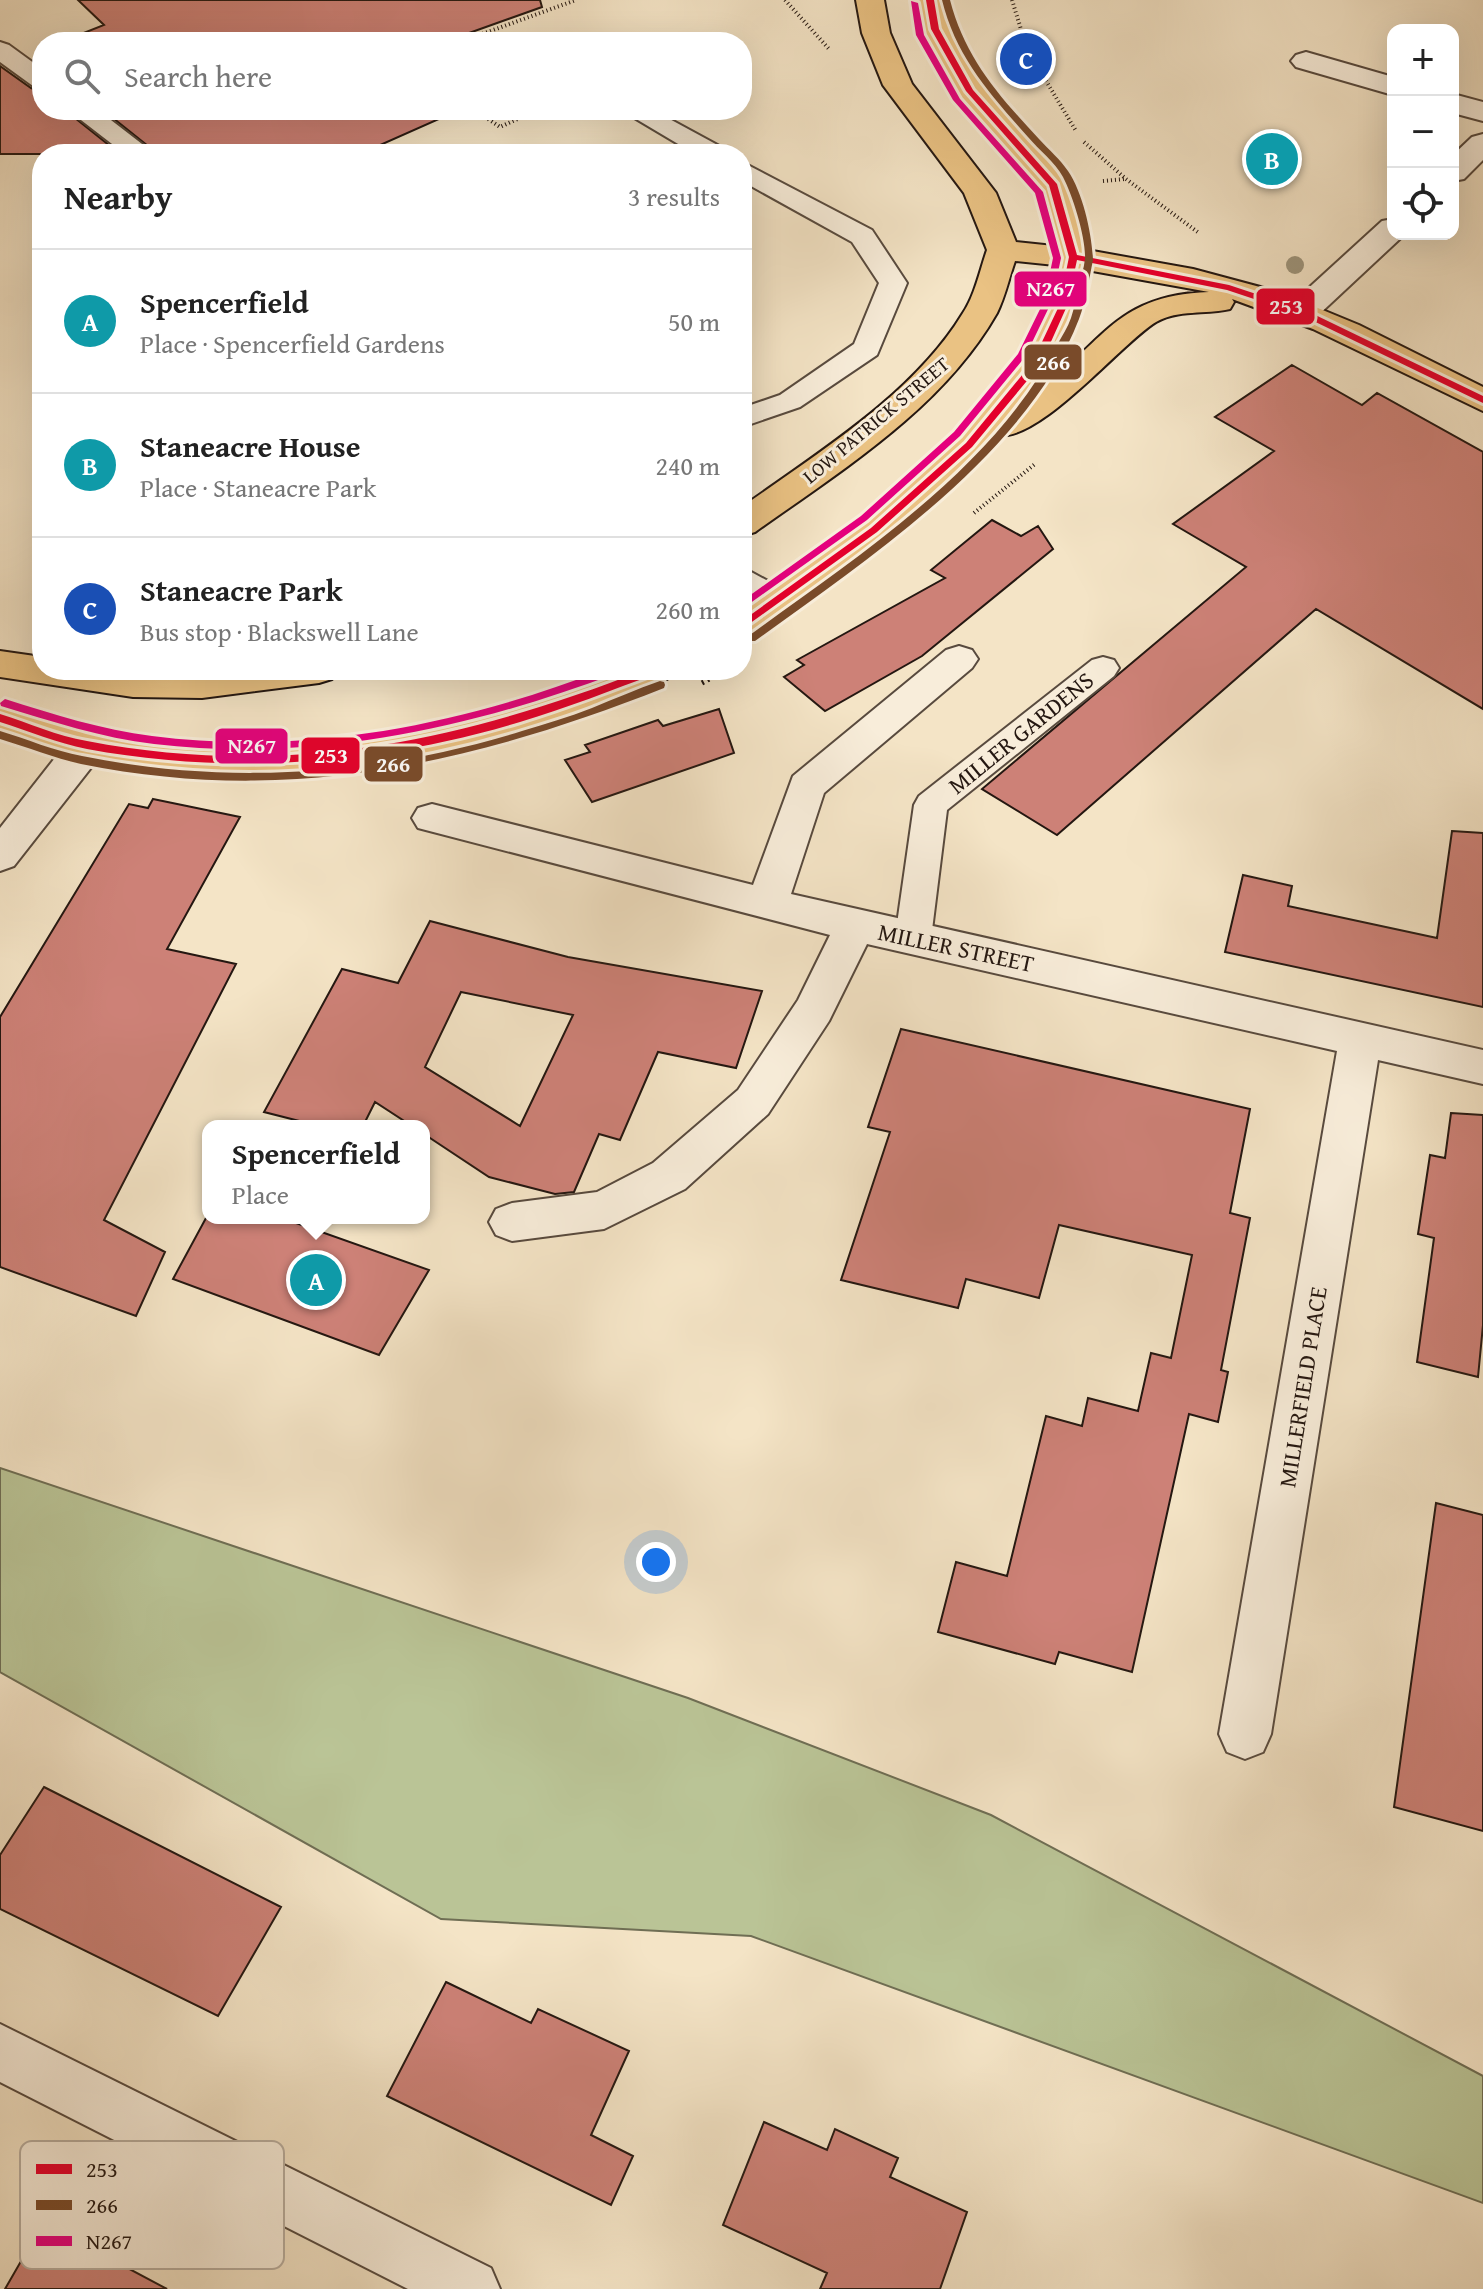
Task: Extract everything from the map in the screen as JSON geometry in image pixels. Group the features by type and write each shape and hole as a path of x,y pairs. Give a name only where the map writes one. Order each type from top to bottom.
{"main road":[{"path":"870,0 873,28 884,63 916,115 981,194 1003,250 1073,257 1229,288 1293,309 1483,400"},
{"path":"752,619 874,530 969,445 1036,364 1063,306 1073,257 1053,184 970,91 935,29 930,0"},
{"name":"LOW PATRICK STREET","path":"752,517 851,447 949,360 982,310 1003,250"},
{"path":"969,445 1068,384 1112,340 1148,312 1166,305 1192,302 1293,309"},
{"path":"0,664 32,669"},
{"path":"106,680 133,684 202,685 241,680"},
{"path":"0,718 87,745 215,762 368,752 505,726 633,680"},
{"path":"87,745 133,684"}],"street":[{"path":"1306,61 1387,84"},
{"path":"1459,105 1483,112"},
{"path":"1457,168 1483,143"},
{"path":"1293,309 1387,233"},
{"path":"767,904 807,786 959,659"},
{"path":"0,856 87,745"},
{"name":"MILLER STREET","path":"432,818 855,926 1483,1067"},
{"path":"512,1222 604,1210 669,1176 753,1102 814,1009 855,926"},
{"name":"MILLERFIELD PLACE","path":"1245,1734 1360,1040"},
{"path":"0,2052 176,2141"},
{"path":"284,2195 470,2289"}],"lane":[{"path":"0,50 32,74"},
{"path":"95,120 128,144"},
{"path":"652,120 696,144"},
{"path":"752,176 862,236 893,283 867,349 790,401 752,414"},
{"path":"752,584 777,600"},
{"name":"MILLER GARDENS","path":"913,938 931,805 1103,668"}],"path":[{"path":"488,32 576,0"},
{"path":"1012,0 1027,49 1081,139 1126,179"},
{"path":"490,120 500,127 515,120"}],"green space":[{"path":"0,1468 688,1698 991,1815 1483,2076 1483,2203 751,1936 441,1919 0,1672"}],"building":[{"path":"78,0 540,0 542,7 472,32 86,32 104,25"},
{"path":"0,66 32,88 32,120 78,120 108,144 32,144 32,154 0,154"},
{"path":"116,120 437,120 383,144 146,144"},
{"path":"1292,365 1362,405 1377,393 1483,452 1483,709 1316,609 1057,835 982,789 1246,567 1173,524 1274,451 1215,417"},
{"path":"992,520 1021,536 1038,526 1053,549 922,656 825,711 784,677 804,665 797,660 945,578 931,570"},
{"path":"719,709 734,753 592,802 565,760 590,752 585,745 658,720 663,726"},
{"path":"153,799 240,817 167,949 236,964 104,1220 165,1252 136,1316 0,1267 0,1017 129,804 148,808"},
{"path":"1452,831 1483,833 1483,1007 1225,952 1243,875 1292,886 1288,906 1437,938"},
{"path":"430,921 568,957 762,991 736,1068 658,1052 620,1140 599,1134 574,1192 555,1194 489,1177 430,1138 430,1120 403,1120 375,1102 366,1120 295,1120 264,1112 342,969 398,983","holes":["461,992 573,1015 520,1126 425,1067"]},
{"path":"901,1029 1250,1109 1230,1213 1250,1218 1221,1370 1228,1372 1218,1422 1189,1414 1132,1672 1059,1652 1055,1664 938,1632 956,1562 1007,1576 1046,1416 1082,1426 1088,1398 1138,1411 1151,1353 1171,1358 1192,1255 1059,1225 1039,1298 966,1279 958,1308 841,1280 890,1132 868,1127"},
{"path":"1451,1113 1483,1115 1483,1325 1478,1377 1417,1362 1434,1238 1418,1234 1430,1155 1445,1158"},
{"path":"203,1224 299,1224 429,1270 379,1355 173,1279"},
{"path":"1436,1503 1483,1515 1483,1831 1394,1807"},
{"path":"44,1787 281,1907 218,2016 0,1909 0,1855"},
{"path":"446,1982 531,2023 538,2009 629,2051 591,2135 633,2156 611,2205 387,2096"},
{"path":"764,2122 827,2150 835,2129 898,2158 890,2177 967,2212 940,2289 820,2289 827,2273 723,2225"},
{"path":"20,2263 20,2269 129,2269 167,2289 5,2289"}],"transit line":[{"name":"253","path":"752,619 874,530 969,445 1036,364 1063,306 1073,257 1053,184 970,91 935,29 930,0"},
{"name":"266","path":"752,638 907,523 959,476 1007,427 1047,374 1075,318 1089,252 1071,185 1061,168 1008,109 969,59 951,21 946,0"},
{"name":"N267","path":"752,599 864,518 957,434 1022,355 1048,301 1057,258 1039,192 957,100 920,35 914,3"},
{"name":"253","path":"1073,257 1229,288 1302,312 1483,400"},
{"name":"N267","path":"5,703 134,737 209,745 267,746 327,742 447,723 505,708 586,680"},
{"name":"253","path":"0,718 87,745 159,756 231,761 303,759 375,751 447,737 517,719 628,680"},
{"name":"266","path":"0,735 71,758 154,773 228,778 302,776 376,768 449,754 522,735 660,685"}],"place":[{"name":"Staneacre Park","path":"1026,59"},
{"name":"Staneacre House","path":"1272,159"},
{"name":"Spencerfield","path":"316,1280"}]}
